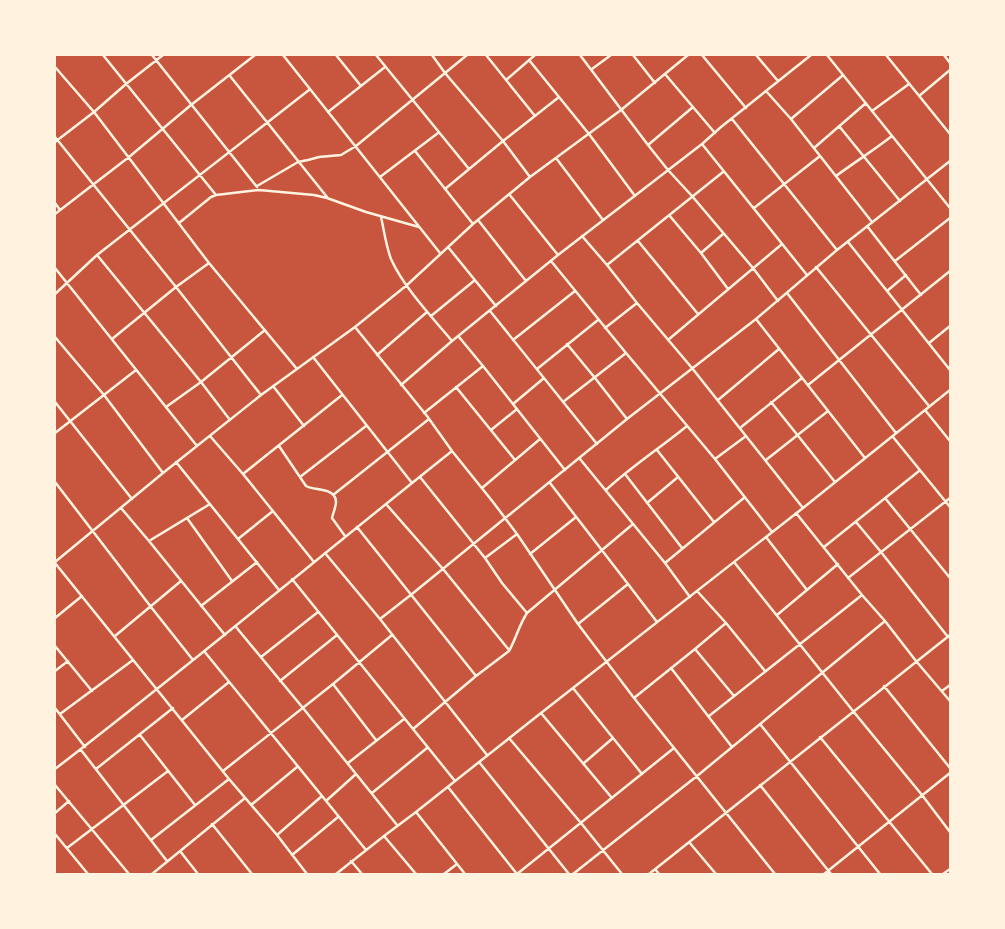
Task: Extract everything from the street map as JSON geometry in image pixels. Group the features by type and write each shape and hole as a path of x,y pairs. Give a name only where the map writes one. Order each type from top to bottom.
{"street":[{"path":"103,55 216,195"},
{"path":"152,55 258,188"},
{"path":"163,55 94,112 56,140 130,229 261,395"},
{"path":"55,214 255,55"},
{"path":"283,55 440,254"},
{"path":"336,55 361,86"},
{"path":"376,55 468,169"},
{"path":"432,55 530,177"},
{"path":"258,188 298,162 319,157 341,155 356,146 467,55"},
{"path":"486,55 535,116"},
{"path":"506,80 535,55"},
{"path":"580,55 668,170 692,196 778,301"},
{"path":"592,69 611,55"},
{"path":"633,55 655,83"},
{"path":"307,874 55,562 261,395 355,327 407,285 473,224 509,194 621,110 688,55"},
{"path":"702,55 746,108"},
{"path":"756,55 778,81"},
{"path":"401,385 526,281 702,144 811,55"},
{"path":"827,55 950,208"},
{"path":"886,55 950,134"},
{"path":"944,55 950,63"},
{"path":"529,60 589,134 635,196"},
{"path":"55,67 94,112 209,263 297,369"},
{"path":"328,112 386,67"},
{"path":"919,96 950,70"},
{"path":"665,74 715,133"},
{"path":"230,76 328,198"},
{"path":"791,119 842,76"},
{"path":"872,112 909,84"},
{"path":"55,294 97,255 310,90"},
{"path":"766,91 791,119 872,222"},
{"path":"445,189 502,141 559,97"},
{"path":"814,148 866,103"},
{"path":"648,145 693,107"},
{"path":"732,119 837,250"},
{"path":"839,126 900,201"},
{"path":"380,177 439,132"},
{"path":"836,176 892,136"},
{"path":"702,144 808,275"},
{"path":"415,151 473,224"},
{"path":"754,208 820,156"},
{"path":"556,158 603,220"},
{"path":"380,619 628,419 756,319 837,250 950,161"},
{"path":"607,265 724,172"},
{"path":"179,223 211,197 258,188 328,198 420,227"},
{"path":"509,194 558,256"},
{"path":"55,203 60,210"},
{"path":"669,215 728,289"},
{"path":"381,216 391,259 407,285 452,341"},
{"path":"895,261 950,218"},
{"path":"478,220 526,281"},
{"path":"867,226 921,295"},
{"path":"700,252 723,234"},
{"path":"582,236 692,368 803,508"},
{"path":"638,241 698,314"},
{"path":"848,242 950,370"},
{"path":"668,340 782,244"},
{"path":"448,247 496,306"},
{"path":"97,255 230,420"},
{"path":"551,261 715,459 772,532"},
{"path":"112,339 209,263"},
{"path":"55,268 197,446"},
{"path":"816,268 930,406"},
{"path":"808,385 950,271"},
{"path":"887,291 906,275"},
{"path":"432,316 475,280"},
{"path":"514,340 575,291"},
{"path":"787,293 896,433"},
{"path":"605,328 637,303"},
{"path":"377,355 427,311"},
{"path":"489,311 597,444"},
{"path":"756,319 865,458"},
{"path":"536,369 598,320"},
{"path":"929,343 950,326"},
{"path":"355,327 505,518 606,662 775,874"},
{"path":"166,407 201,382 265,330"},
{"path":"458,336 566,470"},
{"path":"55,337 104,395 163,473"},
{"path":"567,344 628,419"},
{"path":"718,400 779,348"},
{"path":"563,402 626,353"},
{"path":"313,357 412,483"},
{"path":"424,413 483,366"},
{"path":"55,433 136,370"},
{"path":"513,404 544,378"},
{"path":"740,428 802,378"},
{"path":"273,386 304,426"},
{"path":"456,387 515,460"},
{"path":"336,874 698,591 950,390"},
{"path":"243,474 342,395"},
{"path":"55,402 132,499"},
{"path":"771,402 835,482"},
{"path":"491,430 517,408"},
{"path":"925,410 950,440"},
{"path":"766,460 828,411"},
{"path":"333,495 429,419"},
{"path":"300,477 366,426"},
{"path":"606,490 687,426"},
{"path":"210,436 314,562"},
{"path":"715,459 746,436"},
{"path":"892,436 950,508"},
{"path":"482,488 540,439"},
{"path":"279,446 302,482 308,487 326,490 333,495 336,503 332,518 346,536"},
{"path":"657,450 714,522"},
{"path":"55,769 236,627 292,579 452,451"},
{"path":"579,459 665,563 690,597"},
{"path":"176,462 279,590"},
{"path":"824,547 919,471"},
{"path":"625,474 682,548"},
{"path":"420,477 527,614"},
{"path":"647,503 678,477"},
{"path":"55,482 150,607 193,660"},
{"path":"549,483 658,622"},
{"path":"665,563 745,497"},
{"path":"885,498 950,578"},
{"path":"848,578 950,498"},
{"path":"149,540 210,504"},
{"path":"386,504 443,569 509,651"},
{"path":"121,508 225,635"},
{"path":"238,539 273,511"},
{"path":"796,513 950,701"},
{"path":"530,554 576,517"},
{"path":"187,518 232,581"},
{"path":"648,874 949,636 856,522"},
{"path":"413,729 509,651 527,614 633,524"},
{"path":"358,526 476,676"},
{"path":"485,558 516,534"},
{"path":"766,537 807,590"},
{"path":"325,553 380,619 487,755"},
{"path":"201,606 257,562"},
{"path":"734,562 950,832"},
{"path":"777,615 838,564"},
{"path":"292,579 455,781"},
{"path":"114,636 181,582"},
{"path":"578,624 628,584"},
{"path":"698,591 765,671"},
{"path":"708,716 862,594"},
{"path":"55,618 82,596"},
{"path":"261,657 318,612"},
{"path":"573,874 697,776 885,620"},
{"path":"634,698 726,623"},
{"path":"236,627 398,825"},
{"path":"280,681 337,635"},
{"path":"223,771 392,636"},
{"path":"55,646 92,691"},
{"path":"695,649 734,696"},
{"path":"204,651 366,850"},
{"path":"60,714 133,660"},
{"path":"55,671 68,661"},
{"path":"671,668 732,747"},
{"path":"182,720 229,682"},
{"path":"333,684 376,740"},
{"path":"942,691 950,685"},
{"path":"884,686 950,768"},
{"path":"574,688 642,774"},
{"path":"55,708 84,746"},
{"path":"96,769 172,708"},
{"path":"541,713 612,798"},
{"path":"348,763 404,718"},
{"path":"760,724 880,874"},
{"path":"140,735 196,805"},
{"path":"820,737 932,874"},
{"path":"509,738 622,874"},
{"path":"584,763 612,738"},
{"path":"372,793 427,748"},
{"path":"448,787 517,874 674,748"},
{"path":"80,750 167,861"},
{"path":"480,762 568,874"},
{"path":"251,805 297,767"},
{"path":"67,848 168,771"},
{"path":"824,874 950,773"},
{"path":"326,801 356,774"},
{"path":"151,840 229,779"},
{"path":"55,785 129,874"},
{"path":"760,785 831,874"},
{"path":"276,835 322,796"},
{"path":"152,874 245,798"},
{"path":"55,813 68,801"},
{"path":"416,812 465,874"},
{"path":"292,855 338,817"},
{"path":"212,824 251,874"},
{"path":"55,834 88,874"},
{"path":"384,836 416,874"},
{"path":"689,842 716,874"},
{"path":"180,852 198,874"},
{"path":"351,861 362,874"},
{"path":"444,874 457,864"},
{"path":"655,869 659,874"},
{"path":"943,874 950,869"}]}
